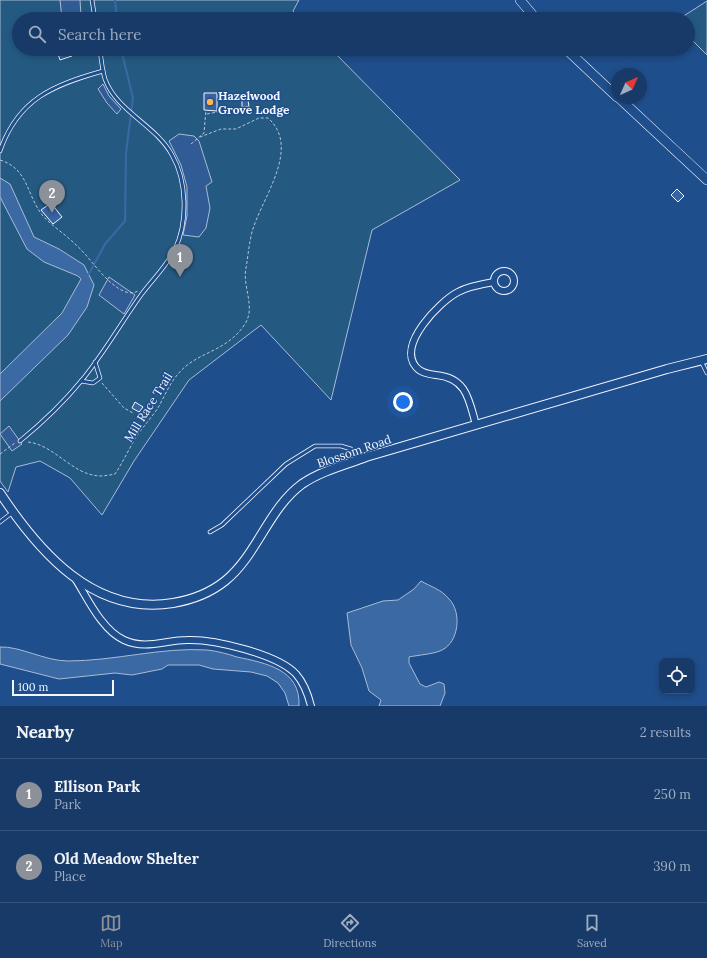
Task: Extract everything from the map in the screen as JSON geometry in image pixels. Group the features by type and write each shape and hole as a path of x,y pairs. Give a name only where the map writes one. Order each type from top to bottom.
{"main road":[{"path":"520,0 530,12"},
{"path":"574,56 611,91"},
{"path":"626,104 707,180"}],"street":[{"path":"476,425 468,396 460,384 451,378 423,373 413,362 411,351 415,339 423,325 437,307 458,292 494,282"},
{"name":"Blossom Road","path":"0,493 13,512 46,552 76,580 92,589 123,601 143,604 163,604 194,598 224,581 247,559 281,506 302,485 328,471 361,459 476,425 704,360"},
{"path":"76,580 106,625 124,640 141,645 151,645 175,640 199,640 227,645 261,655 281,663 296,674 306,689 311,706"}],"lane":[{"path":"92,0 94,12"},
{"path":"20,441 59,405 81,381 172,255 180,236 183,217 183,196 177,165 162,140 127,109 110,88 103,71 101,56"},
{"path":"0,151 12,124 29,104 40,96 63,84 103,71"},
{"path":"704,360 707,373"},
{"path":"81,381 93,383 99,380 100,375 95,362"},
{"path":"210,532 222,524 286,464 315,446 341,446 351,449 361,459"},
{"path":"0,522 13,512"}],"path":[{"path":"206,114 242,107"},
{"path":"191,144 200,137 206,128 206,110"},
{"name":"Mill Race Trail","path":"20,441 39,443 85,472 99,476 116,474 136,438 152,418 177,374 190,364 224,346 237,336 247,322 250,307 244,277 252,233 277,174 281,140 274,124 268,118 259,118 236,129 221,130 200,137"},
{"path":"0,160 12,165 20,172 37,208 44,217 67,236 121,290 134,293 140,290"},
{"path":"99,380 124,408 133,413"},
{"path":"0,454 20,441"}],"shaded area":[{"path":"0,0 299,0 293,11 294,12 12,12 12,56 338,56 460,180 372,230 331,400 261,325 189,380 134,461 102,515 70,478 40,461 16,467 8,492 0,481"},
{"path":"60,0 80,0 81,12 61,12"},
{"path":"707,1 707,55 695,43 695,12 690,12"},
{"path":"103,84 109,96 121,109 117,114 107,103 98,89"},
{"path":"179,134 194,136 199,141 212,182 206,186 210,208 206,228 199,237 183,235 187,216 187,187 181,165 169,141"},
{"path":"0,178 10,184 34,237 59,249 84,265 94,285 87,307 68,335 0,401 0,374 62,313 81,279 78,276 44,262 27,249 0,197"},
{"path":"109,277 135,295 124,314 99,295"},
{"path":"9,426 22,444 12,451 0,434"},
{"path":"421,581 439,590 449,599 456,611 457,626 455,634 448,646 435,652 409,657 409,663 420,684 426,687 439,682 444,684 445,693 440,706 379,706 381,700 369,691 362,668 351,645 347,613 383,601 398,600 414,589"},
{"path":"0,647 8,647 50,659 68,661 103,659 172,650 215,651 259,662 279,670 288,676 294,684 298,694 299,706 289,706 285,693 278,683 267,676 251,672 213,669 199,665 168,665 162,669 132,675 115,673 59,679 0,664"}],"building":[{"path":"59,56 72,56 60,60"},
{"name":"Hazelwood Grove Lodge","path":"204,93 217,93 217,111 204,110"},
{"path":"242,100 248,100 249,107 242,107"},
{"path":"677,189 684,196 678,202 671,195"},
{"path":"51,203 62,217 53,224 41,210"},
{"path":"135,402 143,407 139,412 132,408"}],"waterway":[{"path":"115,0 116,12"},
{"path":"89,274 105,244 125,221 126,153 133,98 123,56"}],"place":[{"name":"Hazelwood Grove Lodge","path":"210,102"},
{"name":"Old Meadow Shelter","path":"52,213"},
{"name":"Ellison Park","path":"180,277"}]}
